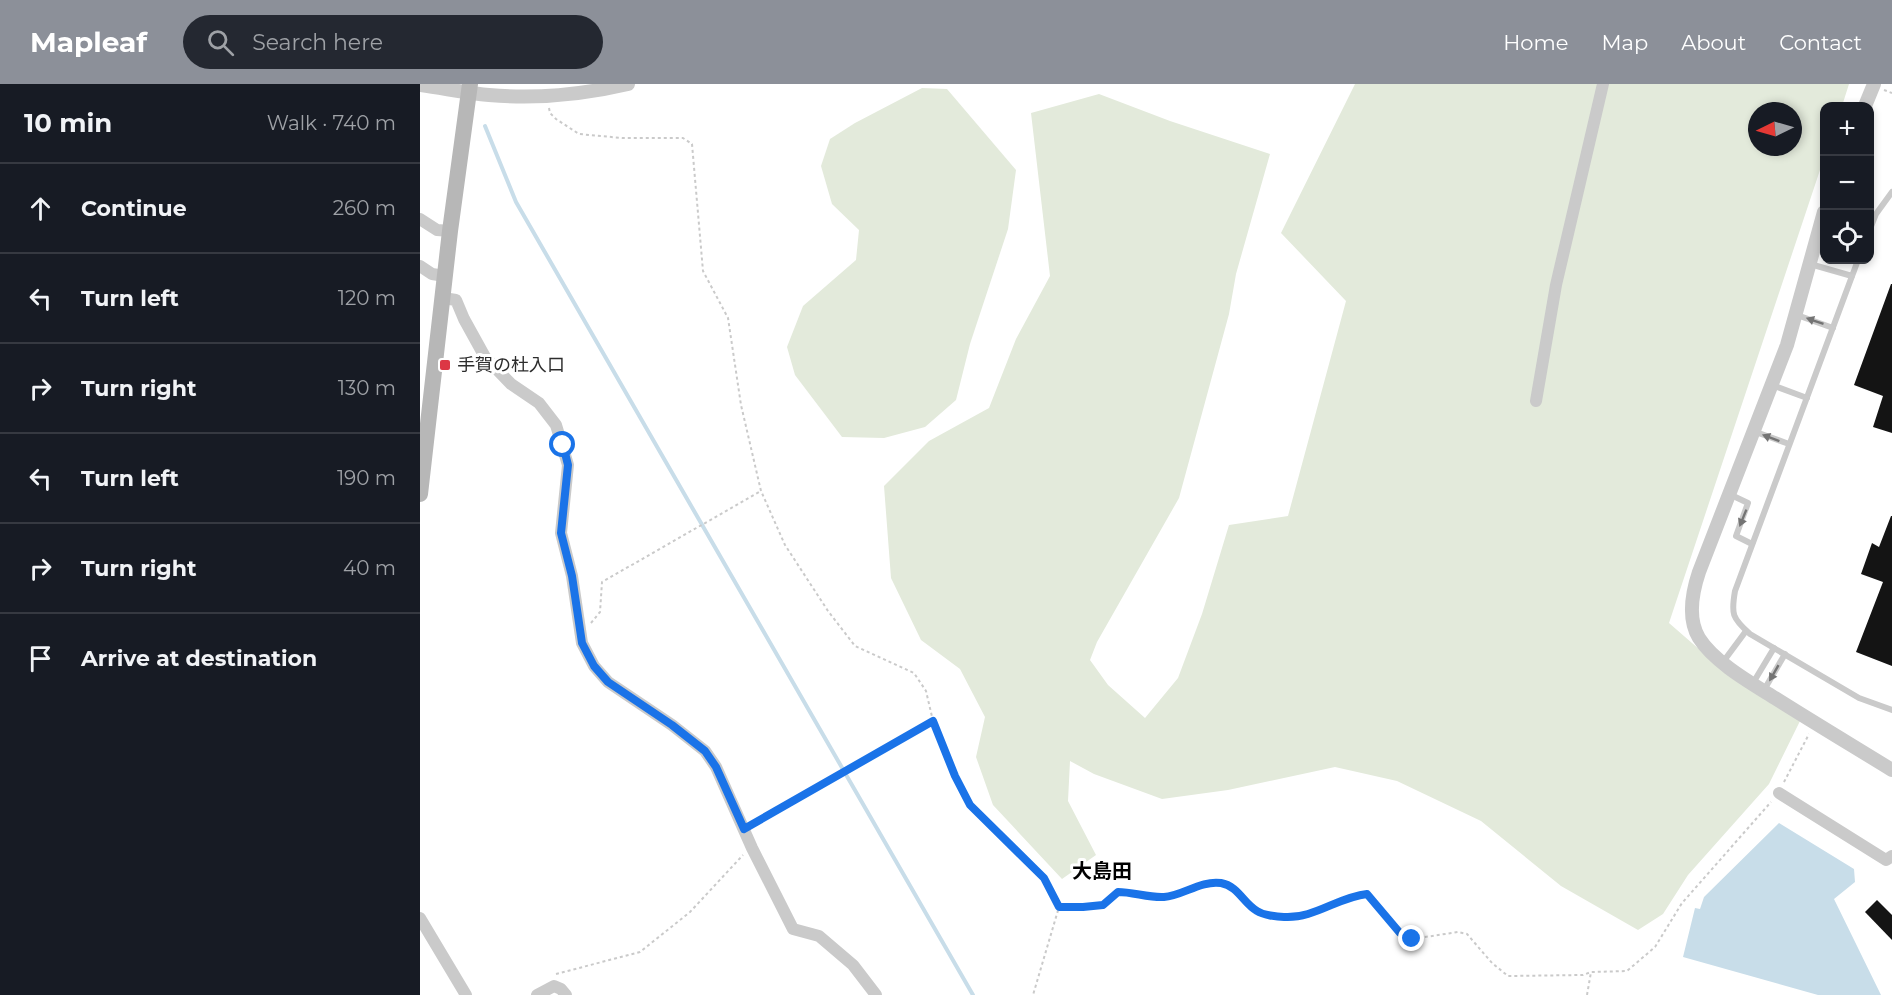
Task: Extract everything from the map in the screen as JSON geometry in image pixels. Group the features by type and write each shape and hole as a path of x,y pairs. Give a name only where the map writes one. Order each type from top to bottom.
{"main road":[{"path":"420,494 425,417 470,88"}],"street":[{"path":"420,85 470,88 499,96 548,96 578,94 628,84"},
{"path":"1536,401 1556,285 1603,84"},
{"path":"1866,102 1874,84"},
{"path":"420,219 437,231 450,231"},
{"path":"1820,229 1797,315 1699,572 1692,593 1691,605 1695,629 1700,640 1723,662 1758,688 1892,770"},
{"path":"420,266 432,274 445,276"},
{"path":"443,298 456,300 485,357 511,384 539,403 556,425 568,465 561,533 572,576 582,643 594,666 608,682 672,725 705,751 716,767 752,848 793,929 819,936 853,965 876,995"},
{"path":"1779,793 1886,860 1892,856"},
{"path":"420,918 466,995"},
{"path":"537,995 554,986 566,995"}],"lane":[{"path":"1874,219 1892,192"},
{"path":"1810,264 1852,276"},
{"path":"1856,264 1752,544 1735,591 1732,607 1733,616 1746,631 1859,698 1892,710"},
{"path":"1797,315 1833,328"},
{"path":"1771,385 1806,398"},
{"path":"1753,431 1789,444"},
{"path":"1728,494 1748,502 1736,535 1752,544"},
{"path":"1723,662 1746,631"},
{"path":"1758,688 1774,648"},
{"path":"1758,688 1785,654"}],"path":[{"path":"548,96 550,113 579,134 622,138 683,138 692,144 703,271 728,318 741,405 761,491 785,545 828,611 855,646 914,673 926,691 933,721 955,776 970,805 1044,878 1059,907 1033,995"},
{"path":"579,630 591,623 600,612 602,582 761,491"},
{"path":"744,829 933,721"},
{"path":"1059,907 1103,905 1118,892 1162,897 1172,896 1192,887 1222,883 1238,892 1257,911 1283,917 1304,916 1352,895 1367,894 1400,933 1412,939 1458,932 1467,934 1492,963 1508,976 1583,975 1591,972 1627,971 1655,947 1682,903 1779,793 1815,723"},
{"path":"554,986 553,975 640,952 690,912 752,848"},
{"path":"1587,995 1591,972"}],"green space":[{"path":"1355,84 1849,84 1843,102 1820,102 1820,170 1669,623 1723,670 1800,721 1769,784 1688,875 1663,914 1638,930 1561,886 1481,821 1397,781 1335,767 1228,790 1162,799 1094,774 1070,761 1068,801 1096,855 1062,879 993,805 976,757 985,717 960,669 921,640 891,578 884,486 929,441 989,408 1016,339 1050,276 1031,113 1099,94 1170,121 1270,154 1236,274 1229,314 1179,498 1097,642 1090,660 1108,685 1145,718 1178,678 1202,614 1229,525 1288,516 1346,301 1281,233"},
{"path":"922,88 947,89 1016,170 1008,229 970,344 956,400 925,427 884,438 842,437 795,375 787,347 803,306 856,260 859,230 832,204 821,166 830,139 855,123"}],"water":[{"path":"1779,823 1854,869 1855,882 1834,899 1881,995 1818,995 1683,957 1695,908 1700,909 1704,897"}],"building":[{"path":"1891,284 1892,433 1873,427 1883,396 1854,385"},
{"path":"1891,516 1892,666 1856,652 1883,582 1861,574 1872,543 1879,547"},
{"path":"1877,900 1892,915 1892,940 1865,912"}],"waterway":[{"path":"485,126 516,202 973,995"}],"place":[{"name":"手賀の杜入口","path":"445,365"}],"district":[{"name":"大島田","path":"1102,871"}],"route":[{"path":"563,445 568,465 561,533 572,576 582,643 594,666 608,682 672,725 705,751 716,767 744,829 933,721 955,776 970,805 1044,878 1059,907 1103,905 1118,892 1162,897 1172,896 1192,887 1222,883 1238,892 1257,911 1283,917 1304,916 1352,895 1367,894 1400,933 1412,939"}]}
